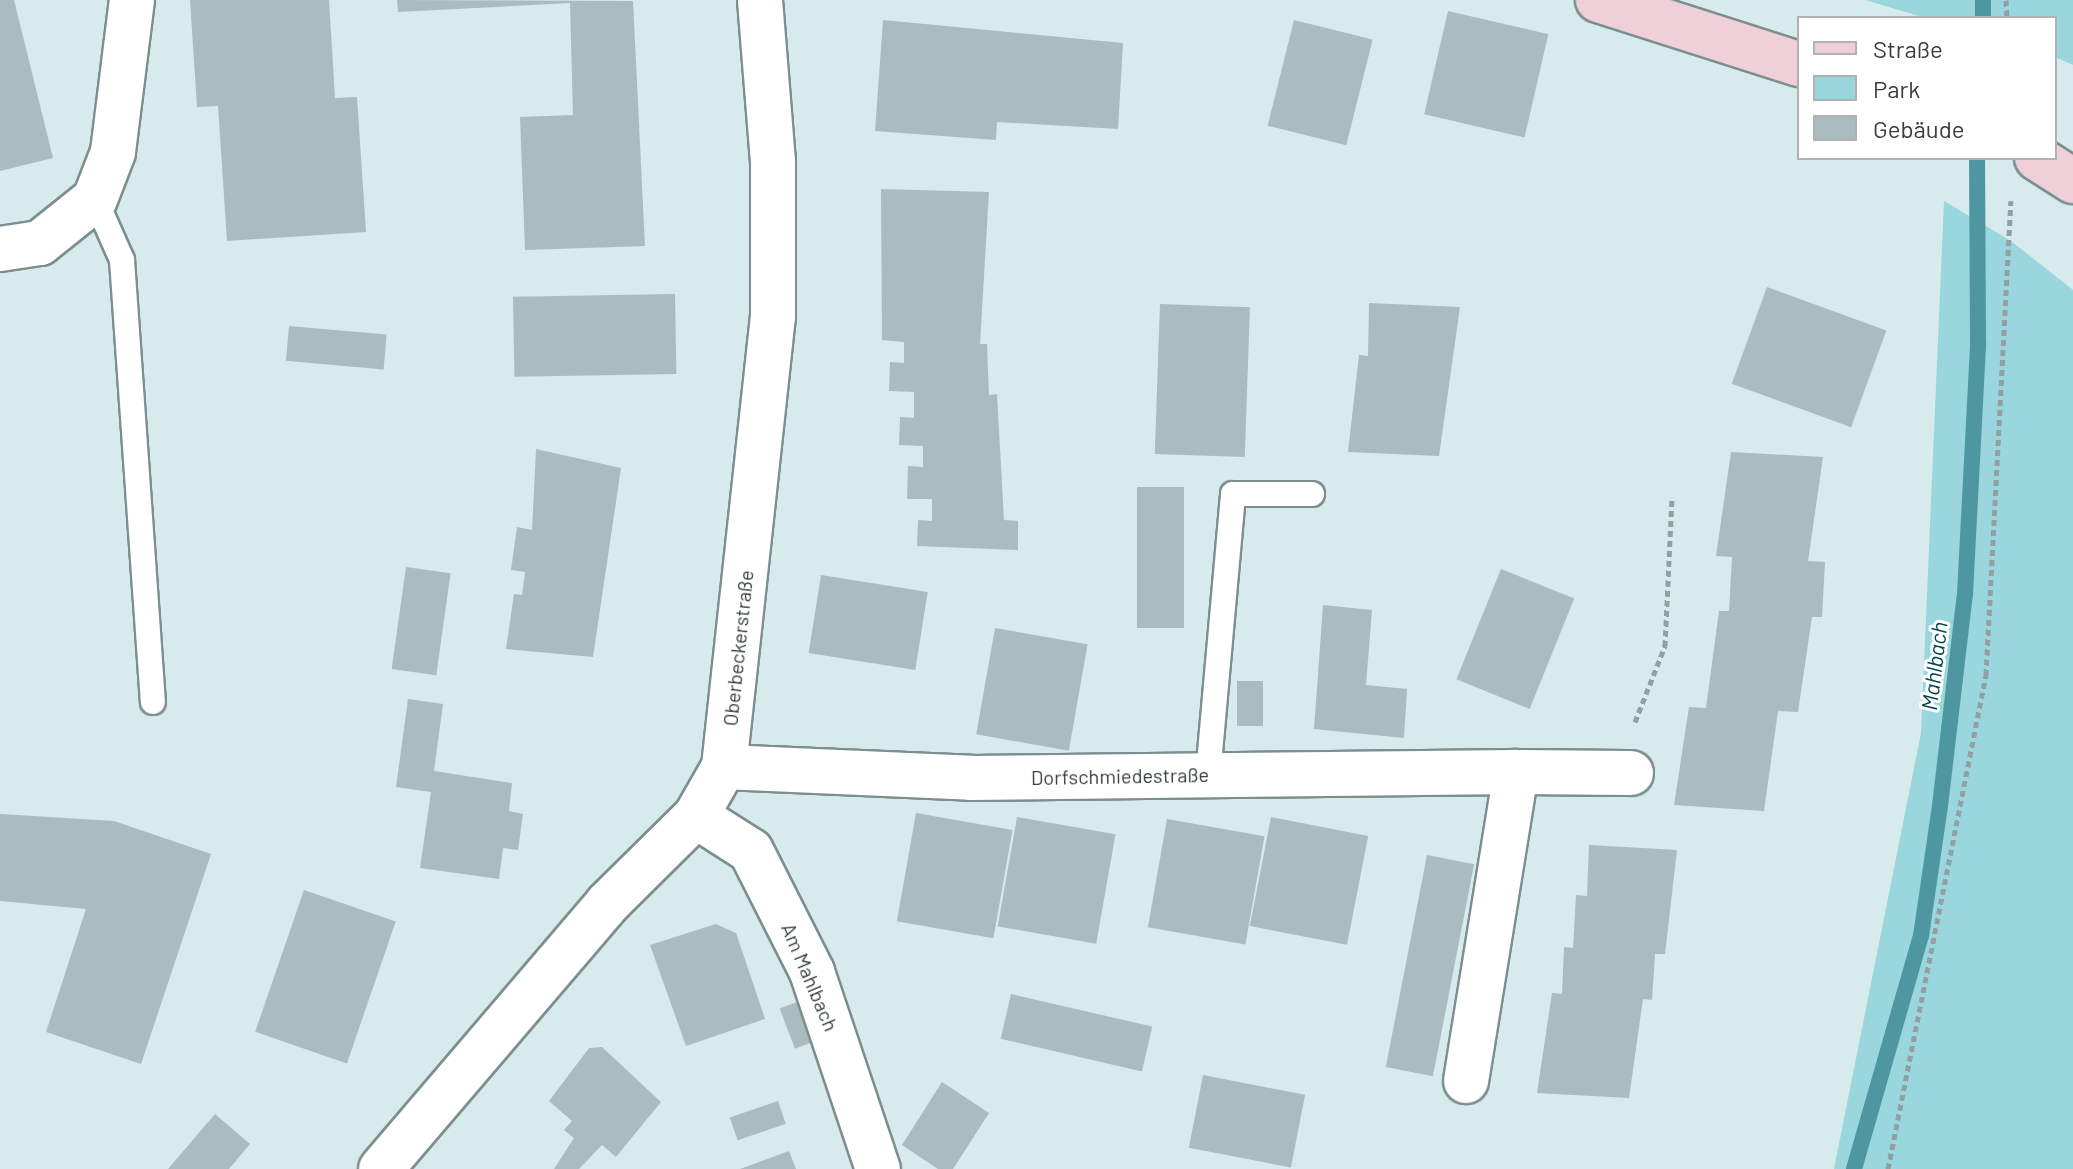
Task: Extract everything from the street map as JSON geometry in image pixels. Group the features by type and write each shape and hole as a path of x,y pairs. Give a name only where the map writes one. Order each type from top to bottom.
{"main road":[{"path":"1598,0 1797,63"},
{"path":"2024,172 2073,181"}],"street":[{"path":"0,249 40,243 95,199 113,152 132,0"},
{"name":"Oberbeckerstraße","path":"381,1169 607,904 696,816 724,767 773,317 774,175 760,0"},
{"name":"Dorfschmiedestraße","path":"724,767 971,778 1623,773"},
{"path":"1466,1081 1516,772"},
{"name":"Am Mahlbach","path":"696,816 751,851 812,972 878,1169"}],"lane":[{"path":"95,199 122,260 153,702"},
{"path":"1208,775 1233,494 1312,494"}],"path":[{"path":"1888,1169 1986,675 2024,172"},
{"path":"1623,773 1665,646 1672,497"}],"green space":[{"path":"1865,0 2073,0 2073,65 2057,58 2057,16 1919,16"},
{"path":"1944,201 2011,241 2073,290 2073,1169 1834,1169 1921,733"}],"building":[{"path":"0,0 14,0 53,158 0,171"},
{"path":"190,0 329,0 335,98 357,97 366,232 227,241 218,106 197,107"},
{"path":"397,0 633,1 645,246 525,250 520,117 573,115 570,3 398,12"},
{"path":"1448,11 1548,34 1525,137 1424,114"},
{"path":"883,20 1123,43 1118,129 997,122 996,140 875,131"},
{"path":"1294,20 1373,40 1346,145 1268,126"},
{"path":"881,189 989,192 980,344 987,344 989,395 997,394 1004,520 1018,521 1018,550 917,546 918,520 932,521 932,499 907,499 908,466 923,467 923,446 899,445 900,417 914,418 914,392 889,391 890,362 904,363 904,342 882,340"},
{"path":"1767,287 1886,330 1851,427 1732,384"},
{"path":"675,294 676,374 514,377 513,297"},
{"path":"1369,303 1460,307 1439,456 1348,452 1359,355 1368,356"},
{"path":"1160,304 1250,307 1245,457 1155,454"},
{"path":"289,326 387,335 384,369 286,361"},
{"path":"536,449 621,468 593,657 506,649 514,594 522,595 525,572 511,570 517,527 532,530"},
{"path":"1731,452 1823,457 1808,561 1825,562 1822,617 1812,617 1798,712 1778,711 1764,811 1674,805 1689,707 1706,708 1719,611 1729,611 1732,557 1716,556"},
{"path":"1137,487 1184,487 1184,628 1137,628"},
{"path":"406,567 451,573 436,675 392,669"},
{"path":"1501,569 1574,599 1530,709 1456,679"},
{"path":"821,575 928,592 915,670 809,653"},
{"path":"1323,605 1372,610 1366,685 1407,689 1404,738 1314,729"},
{"path":"995,628 1088,644 1069,751 976,734"},
{"path":"1237,681 1263,681 1263,726 1237,726"},
{"path":"408,699 443,704 434,771 512,783 509,811 523,814 518,850 503,848 499,879 420,868 431,792 396,787"},
{"path":"916,813 1013,830 993,938 897,921"},
{"path":"0,814 114,821 211,854 141,1064 46,1032 86,909 0,901"},
{"path":"1017,817 1115,834 1096,944 998,926"},
{"path":"1271,817 1368,836 1347,945 1250,926"},
{"path":"1167,819 1264,836 1245,945 1148,927"},
{"path":"1589,845 1677,850 1665,954 1655,954 1652,1000 1643,999 1629,1098 1537,1093 1552,993 1562,994 1564,947 1573,948 1576,895 1587,896"},
{"path":"1427,855 1474,864 1433,1076 1386,1067"},
{"path":"304,890 396,922 347,1063 255,1032"},
{"path":"716,924 736,933 765,1019 686,1046 650,945"},
{"path":"1011,994 1152,1027 1142,1071 1001,1039"},
{"path":"802,1000 817,1040 795,1049 780,1009"},
{"path":"602,1047 661,1102 616,1157 602,1145 579,1169 554,1169 574,1138 564,1130 572,1121 549,1101 589,1048"},
{"path":"1203,1075 1305,1095 1291,1167 1189,1148"},
{"path":"942,1082 989,1113 953,1169 938,1169 902,1145"},
{"path":"778,1101 786,1124 738,1140 730,1118"},
{"path":"215,1114 250,1144 229,1169 168,1169"},
{"path":"789,1151 796,1169 740,1169"}],"waterway":[{"name":"Mahlbach","path":"1983,0 1983,16"},
{"name":"Mahlbach","path":"1854,1169 1921,936 1940,806 1965,594 1978,342 1977,160"}]}
